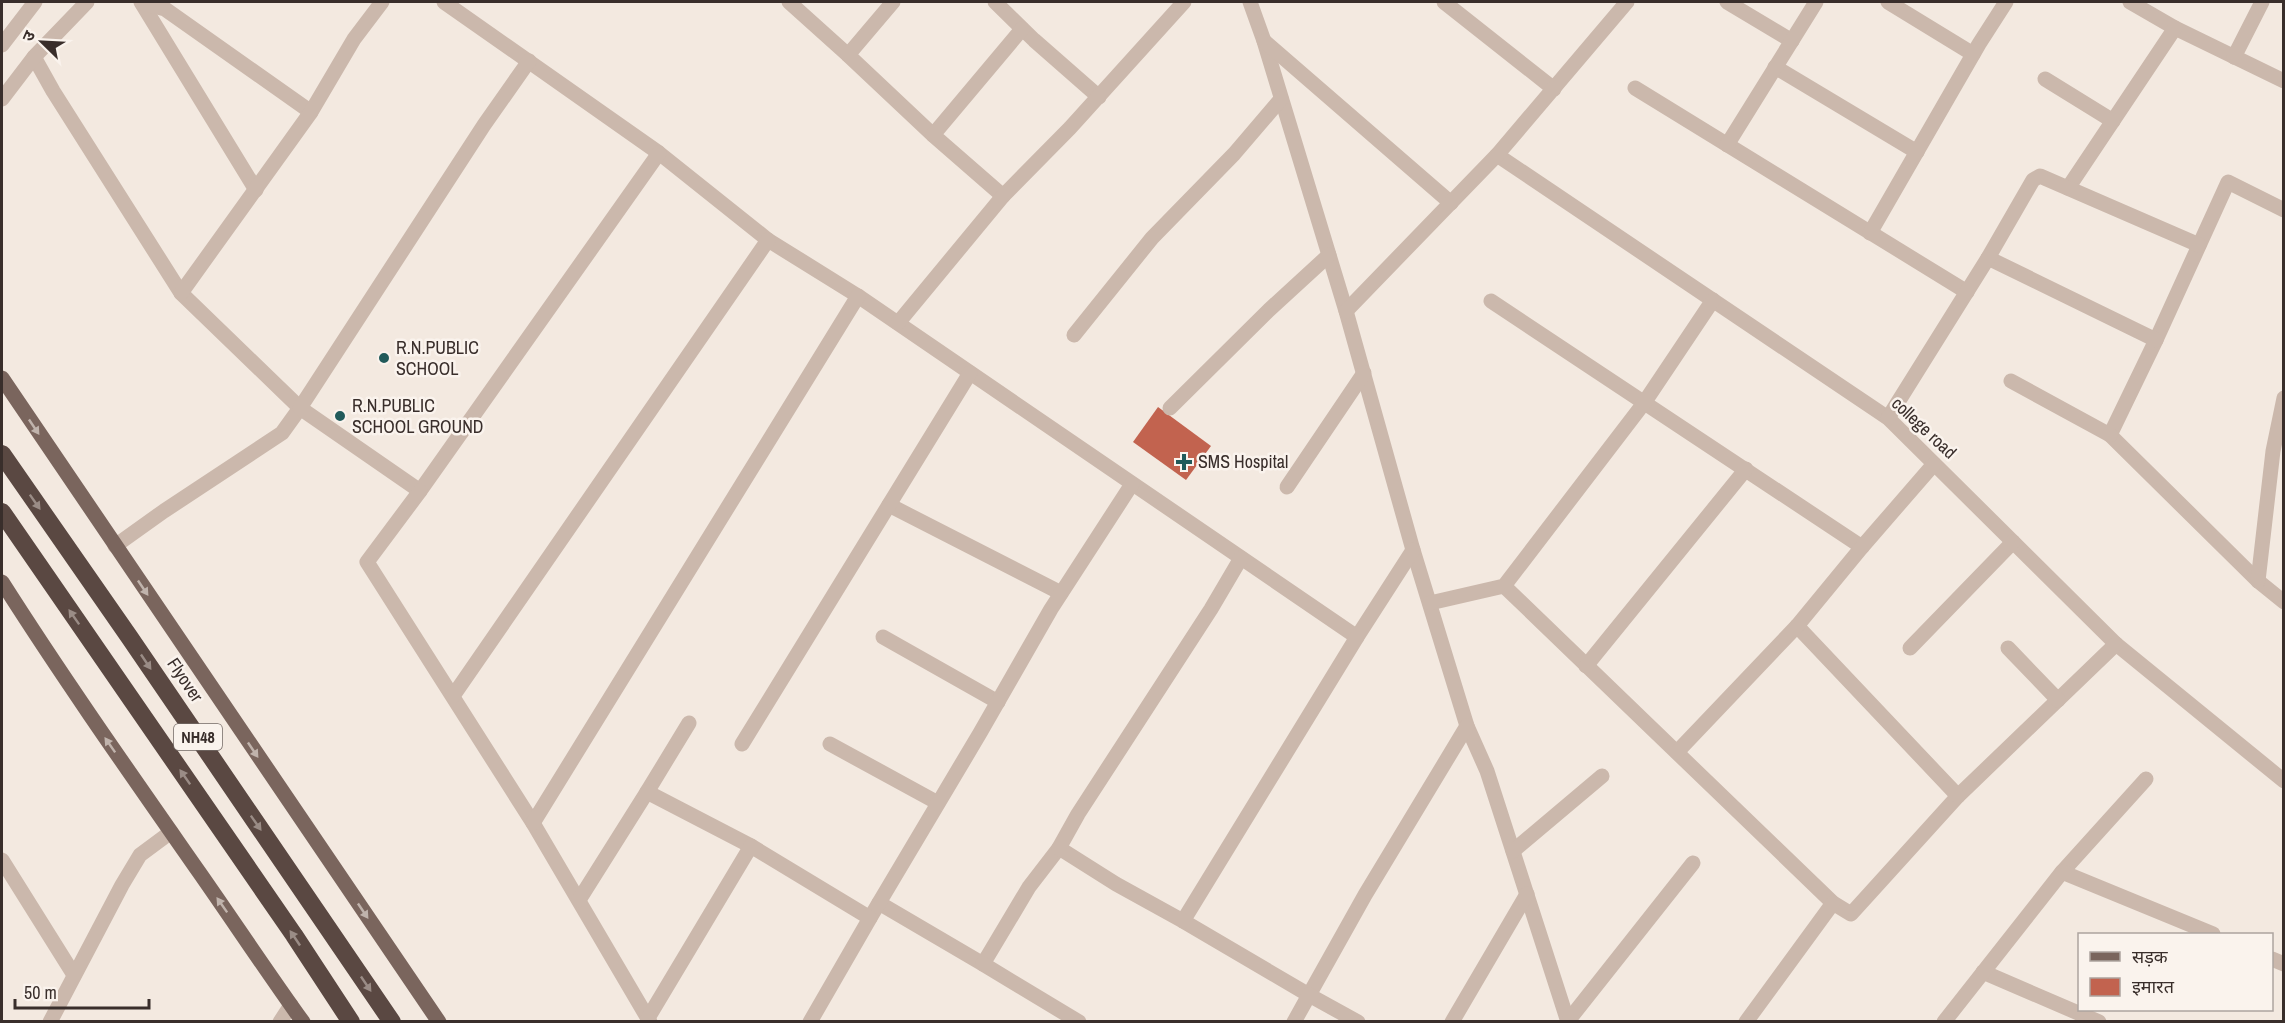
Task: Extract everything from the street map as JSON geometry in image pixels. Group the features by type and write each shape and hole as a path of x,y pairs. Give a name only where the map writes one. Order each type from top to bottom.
{"highway":[{"name":"Flyover","path":"2,454 392,1022"},
{"name":"NH48","path":"2,512 287,925 351,1022"}],"main road":[{"path":"2,378 439,1022"},
{"path":"2,582 81,705 267,974 303,1022"}],"street":[{"path":"2,45 35,2"},
{"path":"2,99 34,57 87,2"},
{"path":"142,2 165,9 311,112"},
{"path":"142,2 256,190"},
{"path":"181,293 311,112 354,39 382,2"},
{"path":"444,2 659,153 768,240 858,296 1357,637"},
{"path":"789,2 933,135 1003,196"},
{"path":"848,55 893,2"},
{"path":"995,2 1099,97"},
{"path":"898,323 1003,196 1099,97 1184,2"},
{"path":"1250,2 1346,311 1413,550 1467,726 1487,771 1568,1021"},
{"path":"1444,2 1554,89"},
{"path":"1346,311 1497,155 1627,2"},
{"path":"1727,2 1792,41"},
{"path":"1727,145 1816,2"},
{"path":"1888,2 1973,54"},
{"path":"1870,232 1973,54 2006,2"},
{"path":"2130,2 2175,28 2283,81"},
{"path":"2234,57 2262,2"},
{"path":"933,135 1022,28"},
{"path":"2068,188 2175,28"},
{"path":"1264,41 1451,203"},
{"path":"34,57 53,92 181,293 300,408 420,491"},
{"path":"115,546 282,433 484,125 529,61"},
{"path":"1775,67 1917,152"},
{"path":"2045,79 2113,121"},
{"path":"1635,88 1967,292"},
{"path":"1074,335 1152,238 1234,154 1281,99"},
{"path":"659,153 420,491 367,562 533,823 649,1020 751,846"},
{"name":"college road","path":"1497,155 1888,418 2116,644 2283,781"},
{"path":"1888,418 1988,258 2033,180 2040,176 2199,245"},
{"path":"2110,435 2228,182 2283,210"},
{"path":"453,696 768,240"},
{"path":"1170,408 1269,310 1329,255"},
{"path":"1988,258 2156,340"},
{"path":"533,823 858,296"},
{"path":"1430,603 1504,586 1644,403 1713,300"},
{"path":"1491,301 1862,547"},
{"path":"742,744 970,373"},
{"path":"1287,487 1364,374"},
{"path":"2011,381 2110,435 2258,581 2283,602"},
{"path":"2258,581 2283,398"},
{"path":"1677,752 1797,626 1934,464"},
{"path":"1586,666 1746,469"},
{"path":"810,1022 1061,593 1132,484"},
{"path":"889,505 1061,593"},
{"path":"1910,648 2013,542"},
{"path":"1183,921 1413,550"},
{"path":"983,964 1029,886 1059,848 1078,814 1186,648 1241,558"},
{"path":"1504,586 1833,903 1851,914 1958,796 2116,644"},
{"path":"1797,626 1958,796"},
{"path":"883,637 998,702"},
{"path":"2008,648 2058,700"},
{"path":"579,900 689,723"},
{"path":"1294,1022 1365,895 1467,726"},
{"path":"830,744 938,803"},
{"path":"1513,851 1602,776"},
{"path":"1944,1022 2062,872 2146,779"},
{"path":"647,792 751,846 870,918"},
{"path":"50,1022 140,855 171,832"},
{"path":"1059,848 1116,884 1358,1022"},
{"path":"2,860 74,975"},
{"path":"1568,1021 1693,863"},
{"path":"2062,872 2211,933"},
{"path":"1452,1022 1527,894"},
{"path":"879,903 1079,1022"},
{"path":"1746,1022 1833,903"},
{"path":"1983,972 2099,1022"},
{"path":"280,1022 291,1005"}],"building":[{"path":"1158,407 1211,446 1186,480 1133,442"}],"place":[{"name":"R.N.PUBLIC SCHOOL","path":"384,358"},
{"name":"R.N.PUBLIC SCHOOL GROUND","path":"340,416"},
{"name":"SMS Hospital","path":"1184,462"}]}
